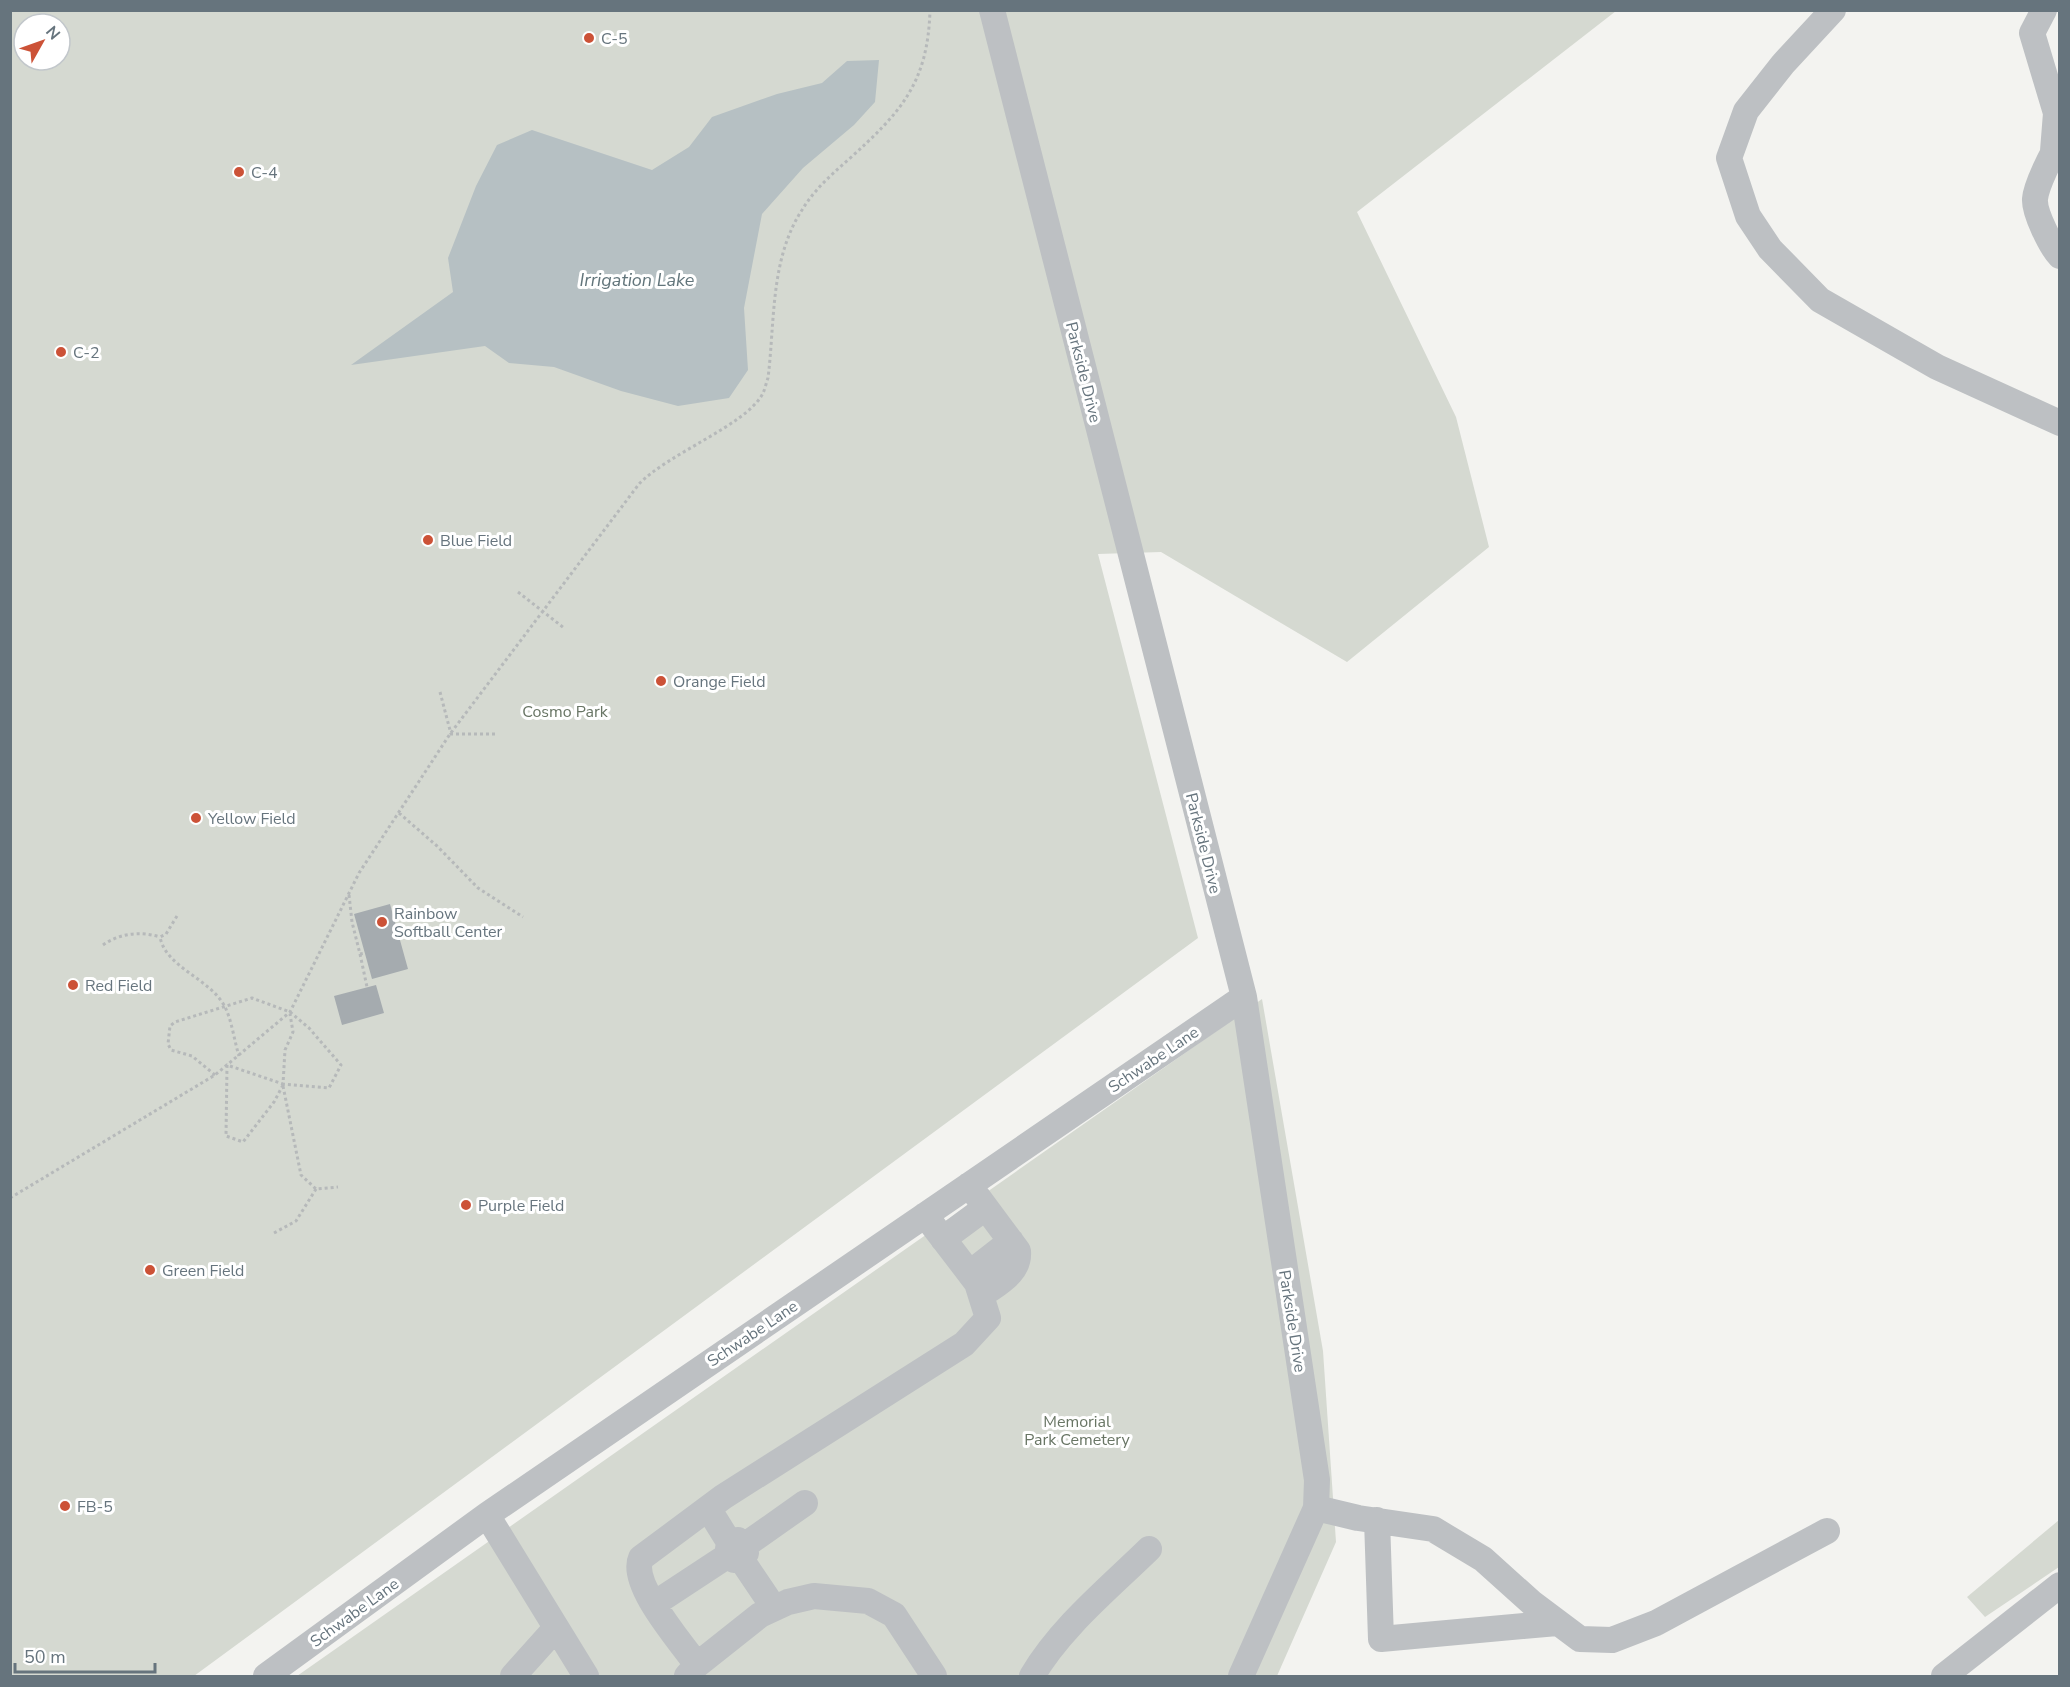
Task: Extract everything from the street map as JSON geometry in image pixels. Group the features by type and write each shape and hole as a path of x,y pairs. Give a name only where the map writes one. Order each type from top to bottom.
{"street":[{"name":"Parkside Drive","path":"992,10 1244,997 1317,1480 1316,1508 1241,1677"},
{"path":"1833,10 1783,64 1746,111 1730,158 1748,216 1770,249 1820,300 1937,367 2060,423"},
{"path":"2044,10 2032,33 2056,112 2056,147 2035,200 2051,247 2060,256"},
{"name":"Schwabe Lane","path":"266,1677 487,1515 1244,997"},
{"path":"969,1185 1018,1251 1019,1262 1012,1272 982,1296"},
{"path":"943,1239 985,1208"},
{"path":"925,1215 970,1273 982,1296 988,1318 964,1344 708,1508 641,1558 638,1574 692,1671 760,1615 788,1602 814,1596 868,1601 894,1615 934,1677"},
{"path":"970,1273 1011,1241"},
{"path":"654,1604 805,1503"},
{"path":"708,1508 774,1608"},
{"path":"1316,1508 1433,1529 1483,1559 1557,1623 1580,1639 1612,1640 1656,1623 1827,1531"},
{"path":"487,1515 586,1677"},
{"path":"1377,1520 1381,1640 1557,1623"},
{"path":"1032,1677 1046,1653 1070,1626 1149,1549"},
{"path":"1944,1677 2060,1585"},
{"path":"513,1677 556,1628"}],"path":[{"path":"10,1198 215,1075 290,1012 349,894 451,734 639,484 653,469 736,419 762,395 768,378 781,256 789,233 817,189 872,138 910,93 926,56 930,10"},
{"path":"518,592 564,628"},
{"path":"440,692 451,734"},
{"path":"451,734 497,734"},
{"path":"399,813 437,846 478,888 523,917"},
{"path":"349,894 352,922 363,954 367,987"},
{"path":"103,945 124,935 147,933 160,937 166,934 177,916"},
{"path":"160,937 162,949 215,994 225,1007 239,1056"},
{"path":"215,1075 192,1056 171,1050 168,1044 170,1026 175,1022 252,998 290,1012 309,1028 341,1065 329,1088 283,1084 227,1065"},
{"path":"290,1012 293,1032 285,1050 283,1084 301,1176 316,1189 338,1187"},
{"path":"227,1065 226,1136 243,1142 256,1121 274,1102 283,1084"},
{"path":"274,1233 296,1221 316,1189"}],"green space":[{"name":"Cosmo Park","path":"11,11 1616,11 1357,212 1456,417 1489,547 1347,662 1161,552 1098,554 1198,938 194,1676 11,1676"},
{"name":"Memorial Park Cemetery","path":"1262,999 1323,1351 1336,1542 1277,1676 297,1676"},
{"path":"2059,1520 2059,1567 1985,1617 1967,1597"}],"water":[{"name":"Irrigation Lake","path":"879,60 875,102 854,125 803,168 762,214 744,308 748,370 729,398 678,406 621,391 554,367 509,363 485,346 351,365 453,292 448,258 476,186 497,145 532,130 652,170 689,147 712,117 777,94 822,83 847,61"}],"building":[{"path":"390,904 408,969 372,979 354,914"},
{"path":"376,985 384,1013 342,1025 334,996"}],"place":[{"name":"C-5","path":"589,38"},
{"name":"C-4","path":"239,172"},
{"name":"C-2","path":"61,352"},
{"name":"Blue Field","path":"428,540"},
{"name":"Orange Field","path":"661,681"},
{"name":"Yellow Field","path":"196,818"},
{"name":"Rainbow Softball Center","path":"382,922"},
{"name":"Red Field","path":"73,985"},
{"name":"Purple Field","path":"466,1205"},
{"name":"Green Field","path":"150,1270"},
{"name":"FB-5","path":"65,1506"}]}
